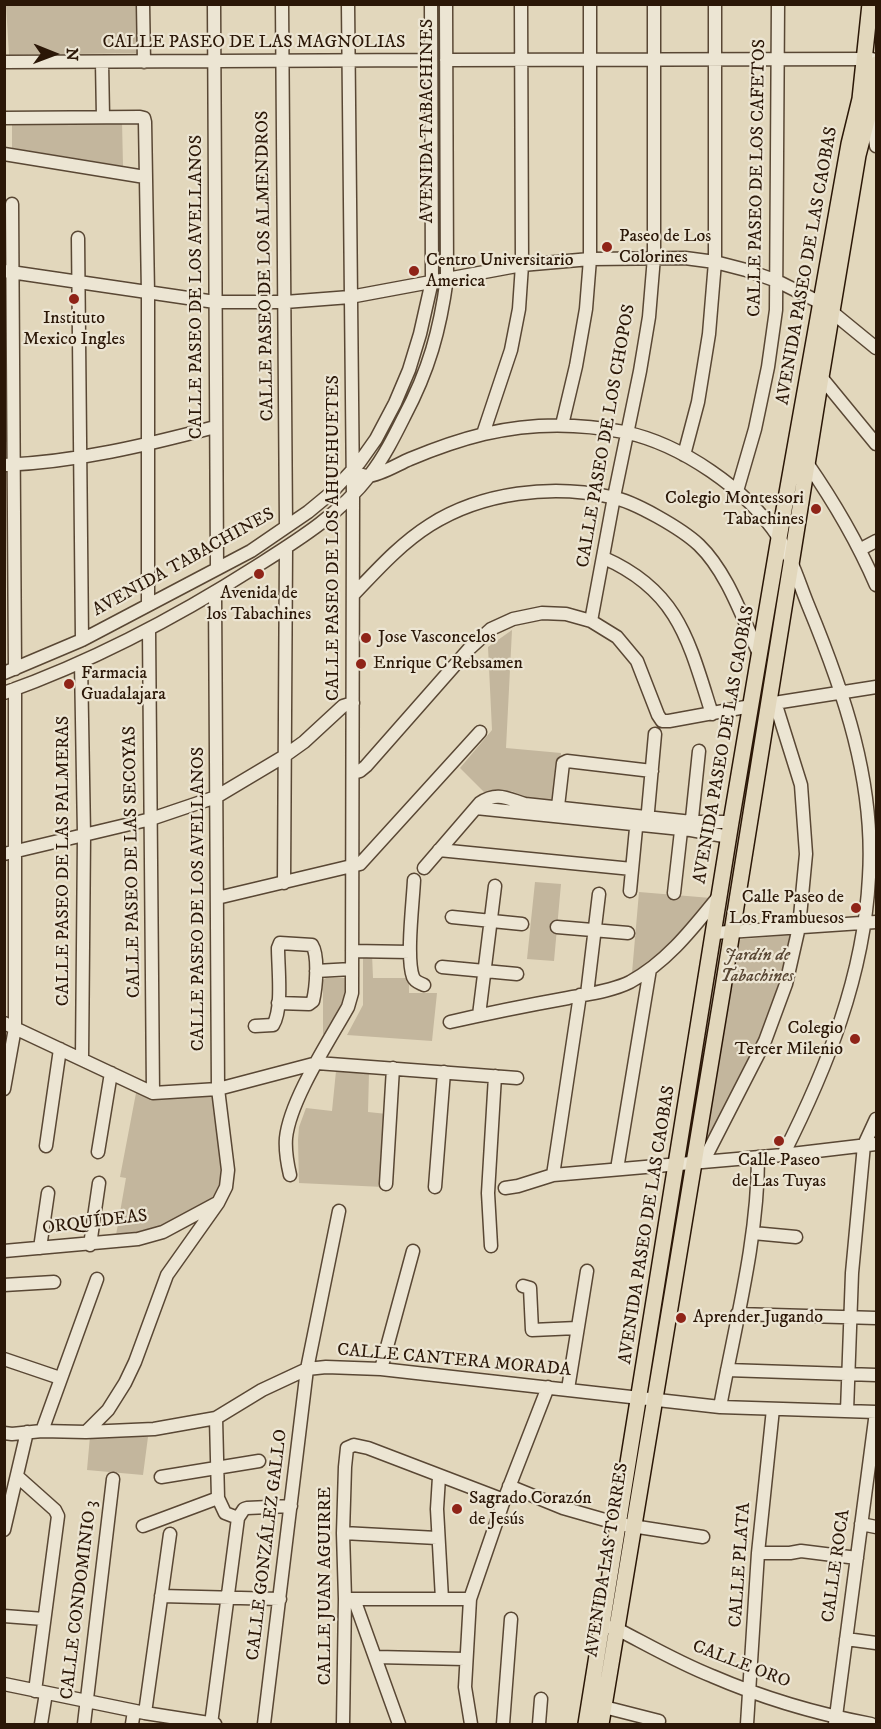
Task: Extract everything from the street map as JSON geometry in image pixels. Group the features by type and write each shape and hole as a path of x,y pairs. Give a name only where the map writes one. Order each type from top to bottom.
{"main road":[{"name":"AVENIDA PASEO DE LAS CAOBAS","path":"647,1400 678,1164 720,895 727,829 742,761 779,538 858,155 873,61 870,4"},
{"name":"AVENIDA PASEO DE LAS CAOBAS","path":"647,1400 698,1162 759,764 772,703 821,377 827,307"},
{"path":"742,761 759,764"},
{"name":"AVENIDA LAS TORRES","path":"586,1725 609,1627 647,1400"},
{"name":"AVENIDA LAS TORRES","path":"601,1725 609,1627"}],"street":[{"path":"142,4 144,62"},
{"name":"CALLE PASEO DE LOS AVELLANOS","path":"214,4 217,568"},
{"name":"CALLE PASEO DE LOS ALMENDROS","path":"282,4 286,527"},
{"name":"CALLE PASEO DE LOS AHUEHUETES","path":"290,1175 286,1156 286,1137 291,1117 299,1096 351,1000 353,495 348,4"},
{"name":"AVENIDA TABACHINES","path":"10,671 64,649 251,550 331,493 352,472 376,439 395,403 420,334 432,281 431,4"},
{"name":"AVENIDA TABACHINES","path":"10,691 81,662 149,630 216,593 286,548 325,521 353,495 369,476 394,437 427,370 441,320 447,278 446,4"},
{"path":"483,434 511,350 519,309 522,265 521,4"},
{"path":"562,425 586,309 590,259 590,4"},
{"name":"CALLE PASEO DE LOS CHOPOS","path":"591,621 647,328 654,257 654,4"},
{"path":"684,455 698,402 709,334 715,262 715,4"},
{"name":"CALLE PASEO DE LOS CAFETOS","path":"737,491 755,429 768,367 776,310 778,4"},
{"path":"446,60 777,58 873,61"},
{"name":"CALLE PASEO DE LAS MAGNOLIAS","path":"4,63 431,60"},
{"path":"102,62 103,117"},
{"path":"865,104 876,146"},
{"path":"4,118 144,118 146,122 148,605"},
{"path":"4,154 145,177"},
{"path":"10,671 8,271 12,204"},
{"path":"78,238 81,640"},
{"path":"8,271 215,302 285,302 350,297 522,265 590,259 684,258 715,262 777,281 827,307 876,348"},
{"path":"821,377 876,444"},
{"path":"352,472 369,476 431,450 483,434 522,427 562,425 595,427 627,433 684,455 737,491 779,538 792,564 830,660 855,738 865,783 869,830 870,923 838,1028 806,1110 783,1155"},
{"path":"10,464 81,457 148,445 215,427"},
{"path":"807,463 835,504 861,549 876,585"},
{"path":"353,596 403,544 432,524 478,503 523,493 571,491 614,497 663,519 699,545 724,578 760,658"},
{"path":"861,549 876,542"},
{"path":"284,883 286,548"},
{"path":"251,550 259,565"},
{"path":"604,558 627,568 668,604 682,628 712,714"},
{"name":"CALLE PASEO DE LOS AVELLANOS","path":"86,1432 108,1410 126,1383 167,1275 218,1203 226,1187 228,1170 219,1089 216,593"},
{"path":"353,773 366,766 469,649 491,630 513,619 542,613 566,614 591,621 617,637 637,661 662,720 669,721 751,706"},
{"name":"CALLE PASEO DE LAS SECOYAS","path":"149,630 153,1093"},
{"path":"63,669 58,663 64,649"},
{"path":"41,658 45,672 43,678"},
{"name":"CALLE PASEO DE LAS PALMERAS","path":"81,662 84,835 82,1059"},
{"path":"698,1162 765,1041 786,984 799,927 806,854 801,785 772,703 876,687"},
{"path":"4,1089 10,1026 10,691"},
{"path":"10,854 151,819 216,796 283,757 304,742 343,706 353,703"},
{"path":"217,898 352,868 360,864 480,732"},
{"path":"630,891 632,869 652,771 655,734"},
{"path":"674,893 699,751"},
{"path":"557,811 563,763 567,761 652,771"},
{"path":"424,868 484,799 499,796 507,796 525,804 557,811 727,829"},
{"path":"440,850 632,869"},
{"path":"414,880 410,952 414,980 424,986"},
{"path":"479,1015 495,886"},
{"path":"553,1175 599,894"},
{"path":"450,1022 628,983 650,969 688,935 720,895"},
{"path":"452,917 522,924"},
{"path":"714,933 870,923"},
{"path":"557,927 628,933"},
{"path":"255,1026 275,1024 280,944 312,945 315,950 316,971 312,1003 278,1003"},
{"path":"352,951 410,952"},
{"path":"442,967 517,974"},
{"path":"316,971 352,969"},
{"path":"617,1169 650,969"},
{"path":"10,1026 153,1093 219,1089 317,1063 517,1078"},
{"path":"46,1146 60,1049"},
{"path":"386,1184 393,1068"},
{"path":"435,1187 444,1072"},
{"path":"98,1152 111,1073"},
{"path":"491,1246 488,1193 495,1076"},
{"path":"847,1411 852,1274 870,1144 876,1119"},
{"path":"505,1188 553,1175 783,1155 870,1144"},
{"path":"720,1407 753,1233 758,1185 758,1157"},
{"path":"90,1245 99,1183"},
{"path":"40,1248 48,1193"},
{"name":"ORQUÍDEAS","path":"4,1251 90,1245 154,1236 218,1203"},
{"name":"CALLE GONZÁLEZ GALLO","path":"264,1725 307,1369 339,1211"},
{"path":"753,1233 796,1237"},
{"path":"381,1369 414,1251"},
{"path":"568,1389 587,1271"},
{"path":"42,1431 97,1279"},
{"path":"4,1285 54,1282"},
{"path":"523,1286 530,1288 532,1330 577,1328"},
{"path":"737,1314 876,1318"},
{"path":"4,1359 60,1378"},
{"name":"CALLE CANTERA MORADA","path":"4,1433 154,1429 216,1418 262,1390 307,1369 326,1367 381,1369 720,1407 876,1412"},
{"path":"727,1370 876,1375"},
{"path":"471,1725 465,1693 465,1659 470,1599 509,1486 548,1387"},
{"name":"CALLE PLATA","path":"747,1725 758,1552 773,1409"},
{"name":"CALLE ROCA","path":"835,1721 876,1412"},
{"path":"216,1418 218,1498 225,1513 238,1518"},
{"path":"4,1530 27,1432"},
{"name":"CALLE JUAN AGUIRRE","path":"343,1725 350,1599 343,1533 347,1448 354,1445 368,1448 439,1477"},
{"path":"161,1477 259,1461"},
{"path":"18,1477 55,1510 58,1516 45,1619 40,1692 41,1725"},
{"path":"442,1599 436,1509 439,1477 504,1500"},
{"name":"CALLE CONDOMINIO 3","path":"84,1725 113,1479"},
{"path":"509,1486 563,1508 626,1526 703,1537"},
{"path":"143,1526 218,1498"},
{"path":"4,1684 177,1721 213,1724 238,1518 247,1508 291,1506"},
{"path":"861,1524 876,1527"},
{"path":"343,1533 437,1538"},
{"path":"132,1725 139,1712 170,1534"},
{"path":"758,1552 801,1551 856,1558"},
{"path":"161,1596 280,1599"},
{"path":"399,1725 376,1657 350,1599 470,1599"},
{"path":"4,1616 45,1619"},
{"path":"503,1725 511,1619"},
{"name":"CALLE ORO","path":"609,1627 710,1676 750,1691 835,1721 871,1725"},
{"path":"846,1639 876,1643"},
{"path":"376,1657 465,1659"},
{"path":"539,1725 541,1699"},
{"path":"604,1707 659,1721"}],"green space":[{"path":"6,5 140,5 141,53 9,55"},
{"path":"122,121 123,166 12,148 12,122"},
{"path":"512,630 506,748 561,753 556,803 539,802 511,791 487,795 460,768 492,730 488,647"},
{"path":"535,882 561,884 554,961 527,959"},
{"path":"639,892 711,898 668,946 632,973"},
{"name":"Jardín de Tabachines","path":"791,935 781,983 762,1039 705,1152 698,1153 734,940"},
{"path":"372,954 373,978 409,978 409,993 437,993 432,1041 347,1035 363,1005 363,955"},
{"path":"347,978 350,993 330,1034 323,1034 323,980"},
{"path":"336,1071 369,1073 368,1112 387,1114 383,1187 299,1183 299,1127 306,1108 332,1111"},
{"path":"136,1093 150,1097 216,1094 226,1172 216,1196 158,1229 116,1235 126,1178 120,1177"},
{"path":"90,1436 148,1437 143,1475 87,1470"}],"place":[{"name":"Paseo de Los Colorines","path":"607,247"},
{"name":"Centro Universitario America","path":"414,271"},
{"name":"Instituto Mexico Ingles","path":"74,299"},
{"name":"Colegio Montessori Tabachines","path":"816,509"},
{"name":"Avenida de los Tabachines","path":"259,574"},
{"name":"Jose Vasconcelos","path":"366,638"},
{"name":"Enrique C Rebsamen","path":"361,664"},
{"name":"Farmacia Guadalajara","path":"69,684"},
{"name":"Calle Paseo de Los Frambuesos","path":"856,908"},
{"name":"Colegio Tercer Milenio","path":"855,1039"},
{"name":"Calle Paseo de Las Tuyas","path":"779,1141"},
{"name":"Aprender Jugando","path":"681,1318"},
{"name":"Sagrado Corazón de Jesús","path":"457,1509"}]}
